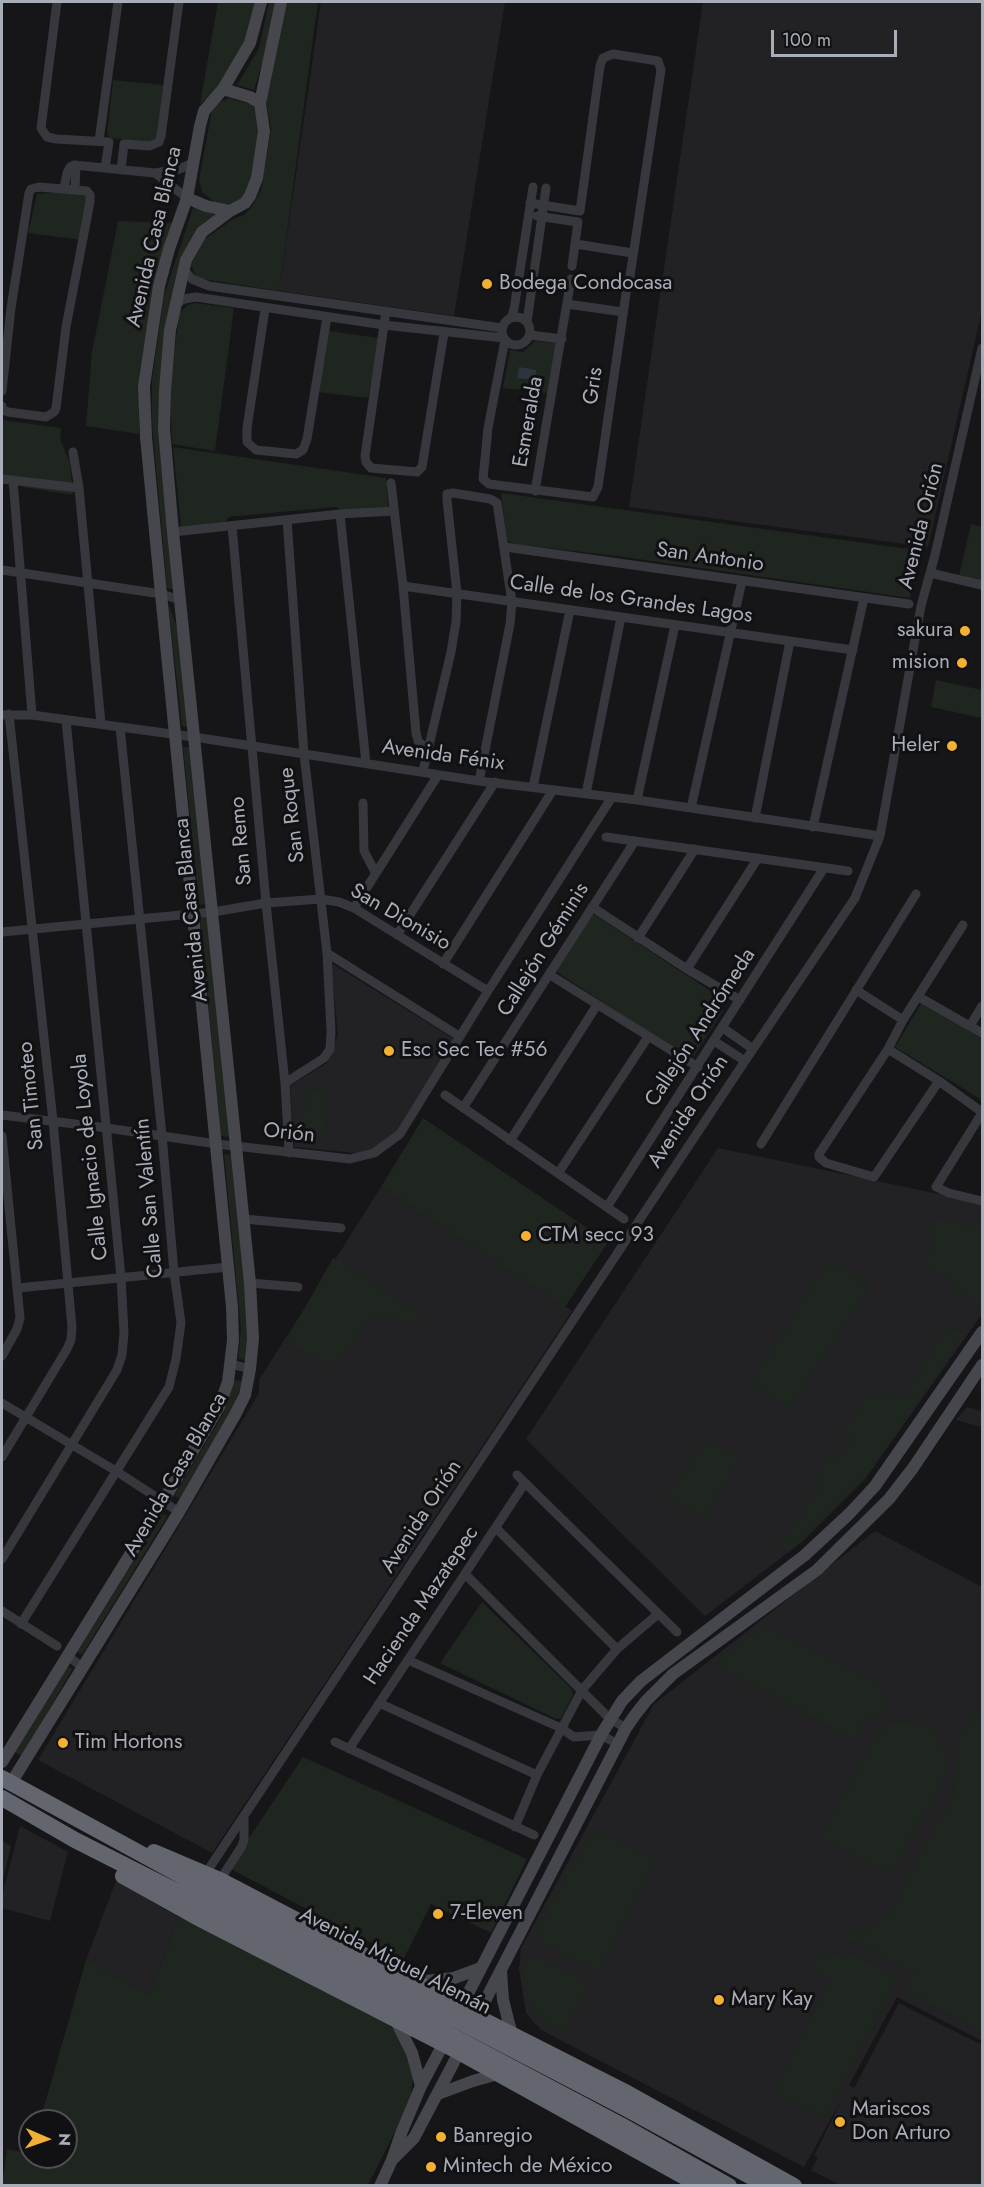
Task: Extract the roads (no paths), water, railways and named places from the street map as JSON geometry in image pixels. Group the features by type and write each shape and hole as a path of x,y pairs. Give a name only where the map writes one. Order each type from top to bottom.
{"highway":[{"name":"Avenida Miguel Alemán","path":"6,1780 125,1846 221,1906 619,2124 715,2183"},
{"name":"Avenida Miguel Alemán","path":"2,1798 75,1840 221,1906 604,2097 768,2186"},
{"path":"75,1840 92,1858 202,1920 444,2044 513,2083 715,2183"},
{"path":"125,1846 156,1853 213,1877 534,2047 627,2093 794,2186"},
{"path":"401,2022 417,2022 422,2018 428,2007 421,1986"},
{"path":"513,2083 514,2067 518,2058 525,2050 534,2047"}],"street":[{"path":"57,2 40,122 42,133 56,139 104,142"},
{"path":"105,168 104,142 118,2"},
{"path":"121,170 124,144 150,146 159,142 179,2"},
{"name":"Avenida Casa Blanca","path":"2,1762 219,1407 231,1364 234,1325 161,594 146,437 144,386 159,286 187,198 204,111 223,89 250,43 261,2"},
{"name":"Avenida Casa Blanca","path":"6,1780 19,1767 60,1705 179,1512 240,1406 250,1369 253,1339 250,1283 174,532 165,429 165,390 175,305 189,253 202,232 244,203 250,196 257,178 264,130 260,103 281,2"},
{"path":"530,203 580,211 603,57 613,54 658,62 661,70 630,276"},
{"path":"223,89 250,97 260,103"},
{"path":"64,188 68,170 76,165 155,173 179,170 193,163"},
{"path":"75,189 76,165"},
{"path":"155,173 187,198 206,206 230,211"},
{"path":"2,391 6,307 29,193 35,187 87,191 90,195 66,327 54,412 46,417 8,412 3,410 2,406"},
{"path":"502,328 511,318 514,309 533,187"},
{"path":"175,305 190,297 238,304 265,314 326,322 352,320 383,329 504,339 514,345 519,345 528,340 530,335 527,322 546,188"},
{"path":"528,214 578,222 572,266"},
{"path":"576,244 632,253"},
{"path":"184,270 192,279 209,286 502,328"},
{"path":"530,335 562,339 571,279"},
{"path":"207,300 209,286"},
{"path":"567,304 623,312 627,287"},
{"path":"238,304 240,290"},
{"path":"352,320 354,306"},
{"path":"386,311 365,456 371,468 414,472 420,470 444,333"},
{"name":"Gris","path":"535,491 589,498 595,494 598,487 623,312"},
{"path":"265,314 247,428 247,442 256,450 296,454 303,450 307,439 326,322"},
{"path":"511,318 518,317 527,322"},
{"path":"475,337 476,325"},
{"path":"502,328 504,339"},
{"name":"Esmeralda","path":"504,339 486,437 483,479 489,484 535,491 562,339"},
{"name":"Avenida Orión","path":"213,1877 244,1819 855,898 880,836 921,606 982,348"},
{"path":"73,452 79,488 101,724"},
{"path":"2,479 79,488"},
{"path":"13,480 32,715"},
{"path":"391,483 416,732 418,741 427,749"},
{"path":"423,771 456,622 457,593 447,494 453,493 490,499 497,503 512,602 510,624 479,781"},
{"path":"174,532 340,514 394,511"},
{"path":"340,514 366,763"},
{"name":"San Roque","path":"285,1083 324,1058 330,1049 332,1031 327,953 304,754 287,520"},
{"name":"San Remo","path":"232,526 266,903 285,1083 289,1152"},
{"name":"San Antonio","path":"505,547 909,604"},
{"path":"2,570 161,594 181,600"},
{"path":"930,573 982,585"},
{"path":"691,808 742,581"},
{"name":"Calle de los Grandes Lagos","path":"403,586 854,650"},
{"path":"813,827 864,598"},
{"path":"533,787 570,610"},
{"path":"586,794 621,617"},
{"path":"637,800 675,625"},
{"path":"755,818 790,641"},
{"name":"Avenida Fénix","path":"5,714 32,715 252,745 479,781 637,800 880,836"},
{"name":"San Timoteo","path":"2,1457 71,1340 69,1282 33,929 5,714"},
{"name":"Calle Ignacio de Loyola","path":"2,1559 117,1370 122,1355 124,1333 107,1128 66,720"},
{"name":"Calle San Valentín","path":"21,1624 168,1387 176,1359 181,1323 120,727"},
{"path":"354,908 438,775"},
{"path":"398,936 495,783"},
{"path":"443,964 553,790"},
{"name":"Orión","path":"2,1115 217,1144 350,1159 361,1157 382,1147 400,1134 459,1036 612,797"},
{"path":"363,803 364,851 375,872"},
{"path":"606,837 848,871"},
{"name":"Callejón Géminis","path":"464,1108 634,841"},
{"path":"638,938 695,849"},
{"path":"687,969 758,858"},
{"name":"Callejón Andrómeda","path":"607,1207 824,868"},
{"path":"761,1144 916,894"},
{"name":"San Dionisio","path":"2,932 213,912 266,903 321,899 339,902 354,908 488,991"},
{"path":"592,907 687,969 740,1000"},
{"path":"939,1081 874,1176 826,1163 819,1158 819,1154 888,1049 903,1020 963,925"},
{"path":"327,953 459,1036"},
{"path":"550,975 698,1067"},
{"path":"856,990 903,1020"},
{"path":"920,996 982,1033"},
{"path":"510,1141 597,1005"},
{"path":"970,1026 982,1006"},
{"path":"723,1028 753,1049"},
{"path":"558,1172 648,1037"},
{"path":"714,1041 745,1061"},
{"path":"888,1049 939,1081 982,1113 936,1187 949,1193 982,1201"},
{"path":"445,1095 624,1219"},
{"path":"2,1136 20,1318 17,1329 2,1356"},
{"path":"244,1219 341,1228"},
{"path":"18,1288 228,1267"},
{"path":"250,1283 298,1287"},
{"path":"380,2186 421,2086 601,1735 622,1701 641,1681 805,1555 849,1514 875,1485 982,1332"},
{"path":"392,2160 414,2138 438,2094 626,1728 646,1701 673,1674 817,1570 889,1499 913,1468 982,1365 975,1359 975,1356 982,1339"},
{"path":"231,1364 250,1369"},
{"path":"2,1403 116,1471 179,1512"},
{"path":"517,1475 676,1632"},
{"name":"Hacienda Mazatepec","path":"349,1749 525,1484"},
{"path":"496,1528 617,1650"},
{"path":"465,1574 610,1719 626,1728"},
{"path":"2,1611 57,1646"},
{"path":"515,1827 537,1775 582,1690 617,1650 658,1614"},
{"path":"68,1656 82,1666"},
{"path":"408,1660 561,1728 574,1737 601,1735 618,1744"},
{"path":"380,1703 537,1775"},
{"path":"335,1742 534,1835"},
{"name":"Avenida Orión","path":"213,1877 242,1846 244,1819"},
{"path":"421,1986 454,1978 481,1968"},
{"path":"501,1972 503,2000 512,2035"},
{"path":"401,2022 421,2086"},
{"path":"438,2094 473,2080 498,2074"}],"place":[{"name":"Bodega Condocasa","path":"487,284"},
{"name":"sakura","path":"965,631"},
{"name":"mision","path":"962,663"},
{"name":"Heler","path":"952,746"},
{"name":"Esc Sec Tec #56","path":"389,1051"},
{"name":"CTM secc 93","path":"526,1236"},
{"name":"Tim Hortons","path":"63,1743"},
{"name":"7-Eleven","path":"438,1914"},
{"name":"Mary Kay","path":"719,2000"},
{"name":"Mariscos Don Arturo","path":"840,2122"},
{"name":"Banregio","path":"441,2137"},
{"name":"Mintech de México","path":"431,2167"}]}
